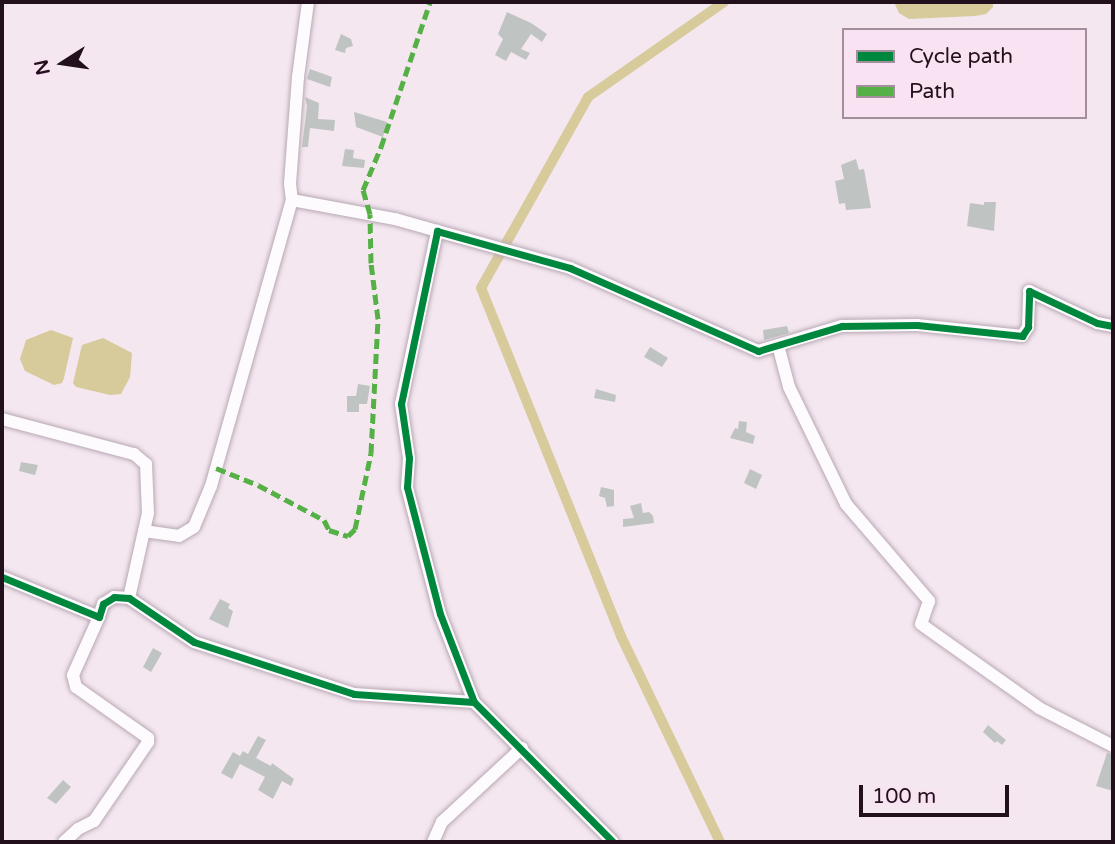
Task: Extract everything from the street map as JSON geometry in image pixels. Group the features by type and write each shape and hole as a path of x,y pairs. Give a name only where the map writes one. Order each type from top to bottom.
{"street":[{"path":"144,531 179,536 194,527 211,486 292,200 290,184 298,77 308,2"},
{"path":"292,200 395,219 570,268 758,351 842,326 917,325 1022,336 1028,327 1029,291 1097,323 1113,326"},
{"path":"437,231 401,404 409,458 407,487 440,614 474,702 613,842"},
{"path":"778,345 789,387 846,504 929,601 921,624 1039,708 1113,746"},
{"path":"2,419 134,454 146,464 148,513 129,598"},
{"path":"2,577 87,615 99,617"},
{"path":"64,842 78,829 94,821 148,742 148,738 76,687 73,675 103,604 114,597 129,598 194,642 288,675 354,694 474,702"},
{"path":"433,842 442,822 522,748"}],"shaded area":[{"path":"894,2 993,2 993,7 986,14 975,16 909,19 899,13"},
{"path":"51,330 73,338 62,383 54,385 25,371 20,359 26,340"},
{"path":"103,338 132,353 130,377 121,394 110,395 76,387 73,383 82,345"}],"building":[{"path":"507,12 547,34 542,42 531,34 521,49 530,53 526,60 511,52 506,61 495,55 503,39 498,34"},
{"path":"341,34 351,39 353,46 346,48 345,53 335,50"},
{"path":"310,69 332,77 330,87 307,79"},
{"path":"305,97 319,103 318,119 335,120 334,131 310,128 308,147 302,147 307,106"},
{"path":"354,112 387,122 383,137 356,127"},
{"path":"345,149 354,150 353,158 365,160 364,168 342,166"},
{"path":"856,159 859,170 864,169 871,208 846,210 845,203 839,204 835,181 844,179 841,165"},
{"path":"984,202 996,202 994,231 967,226 970,203 984,205"},
{"path":"787,326 789,333 764,340 763,330"},
{"path":"650,347 668,358 662,367 644,357"},
{"path":"358,384 370,386 367,404 359,404 359,412 347,412 347,396 356,396"},
{"path":"596,389 616,395 615,402 594,398"},
{"path":"739,421 747,422 746,432 755,436 753,444 730,438 735,428 738,429"},
{"path":"21,462 38,465 35,475 19,471"},
{"path":"750,469 762,475 756,489 744,483"},
{"path":"601,487 614,490 614,506 607,507 605,498 599,496"},
{"path":"641,503 643,513 649,512 654,523 623,527 623,519 634,518 630,506"},
{"path":"220,599 230,604 228,608 233,611 228,628 209,619"},
{"path":"153,648 162,653 151,672 143,667"},
{"path":"988,725 1006,740 1002,745 997,741 995,743 983,732"},
{"path":"258,736 266,740 256,758 271,766 272,763 294,779 291,786 282,781 273,799 258,790 265,777 240,764 232,779 221,773 233,752 240,756 243,751 248,754"},
{"path":"1107,753 1113,755 1113,791 1096,786"},
{"path":"63,780 71,787 56,804 47,798"}],"waterway":[{"path":"720,842 621,636 481,288 588,97 724,2"}],"marked path":[{"path":"216,468 258,485 324,520 329,530 348,536 355,529 371,453 378,319 371,263 370,214 363,190 381,147 430,2"}],"cycle path":[{"path":"474,702 440,614 407,487 409,458 401,404 437,231 570,268 758,351 842,326 917,325 1022,336 1028,327 1029,291 1097,323 1113,326"},
{"path":"2,577 99,617 103,604 114,597 129,598 194,642 354,694 474,702 613,842"}]}
